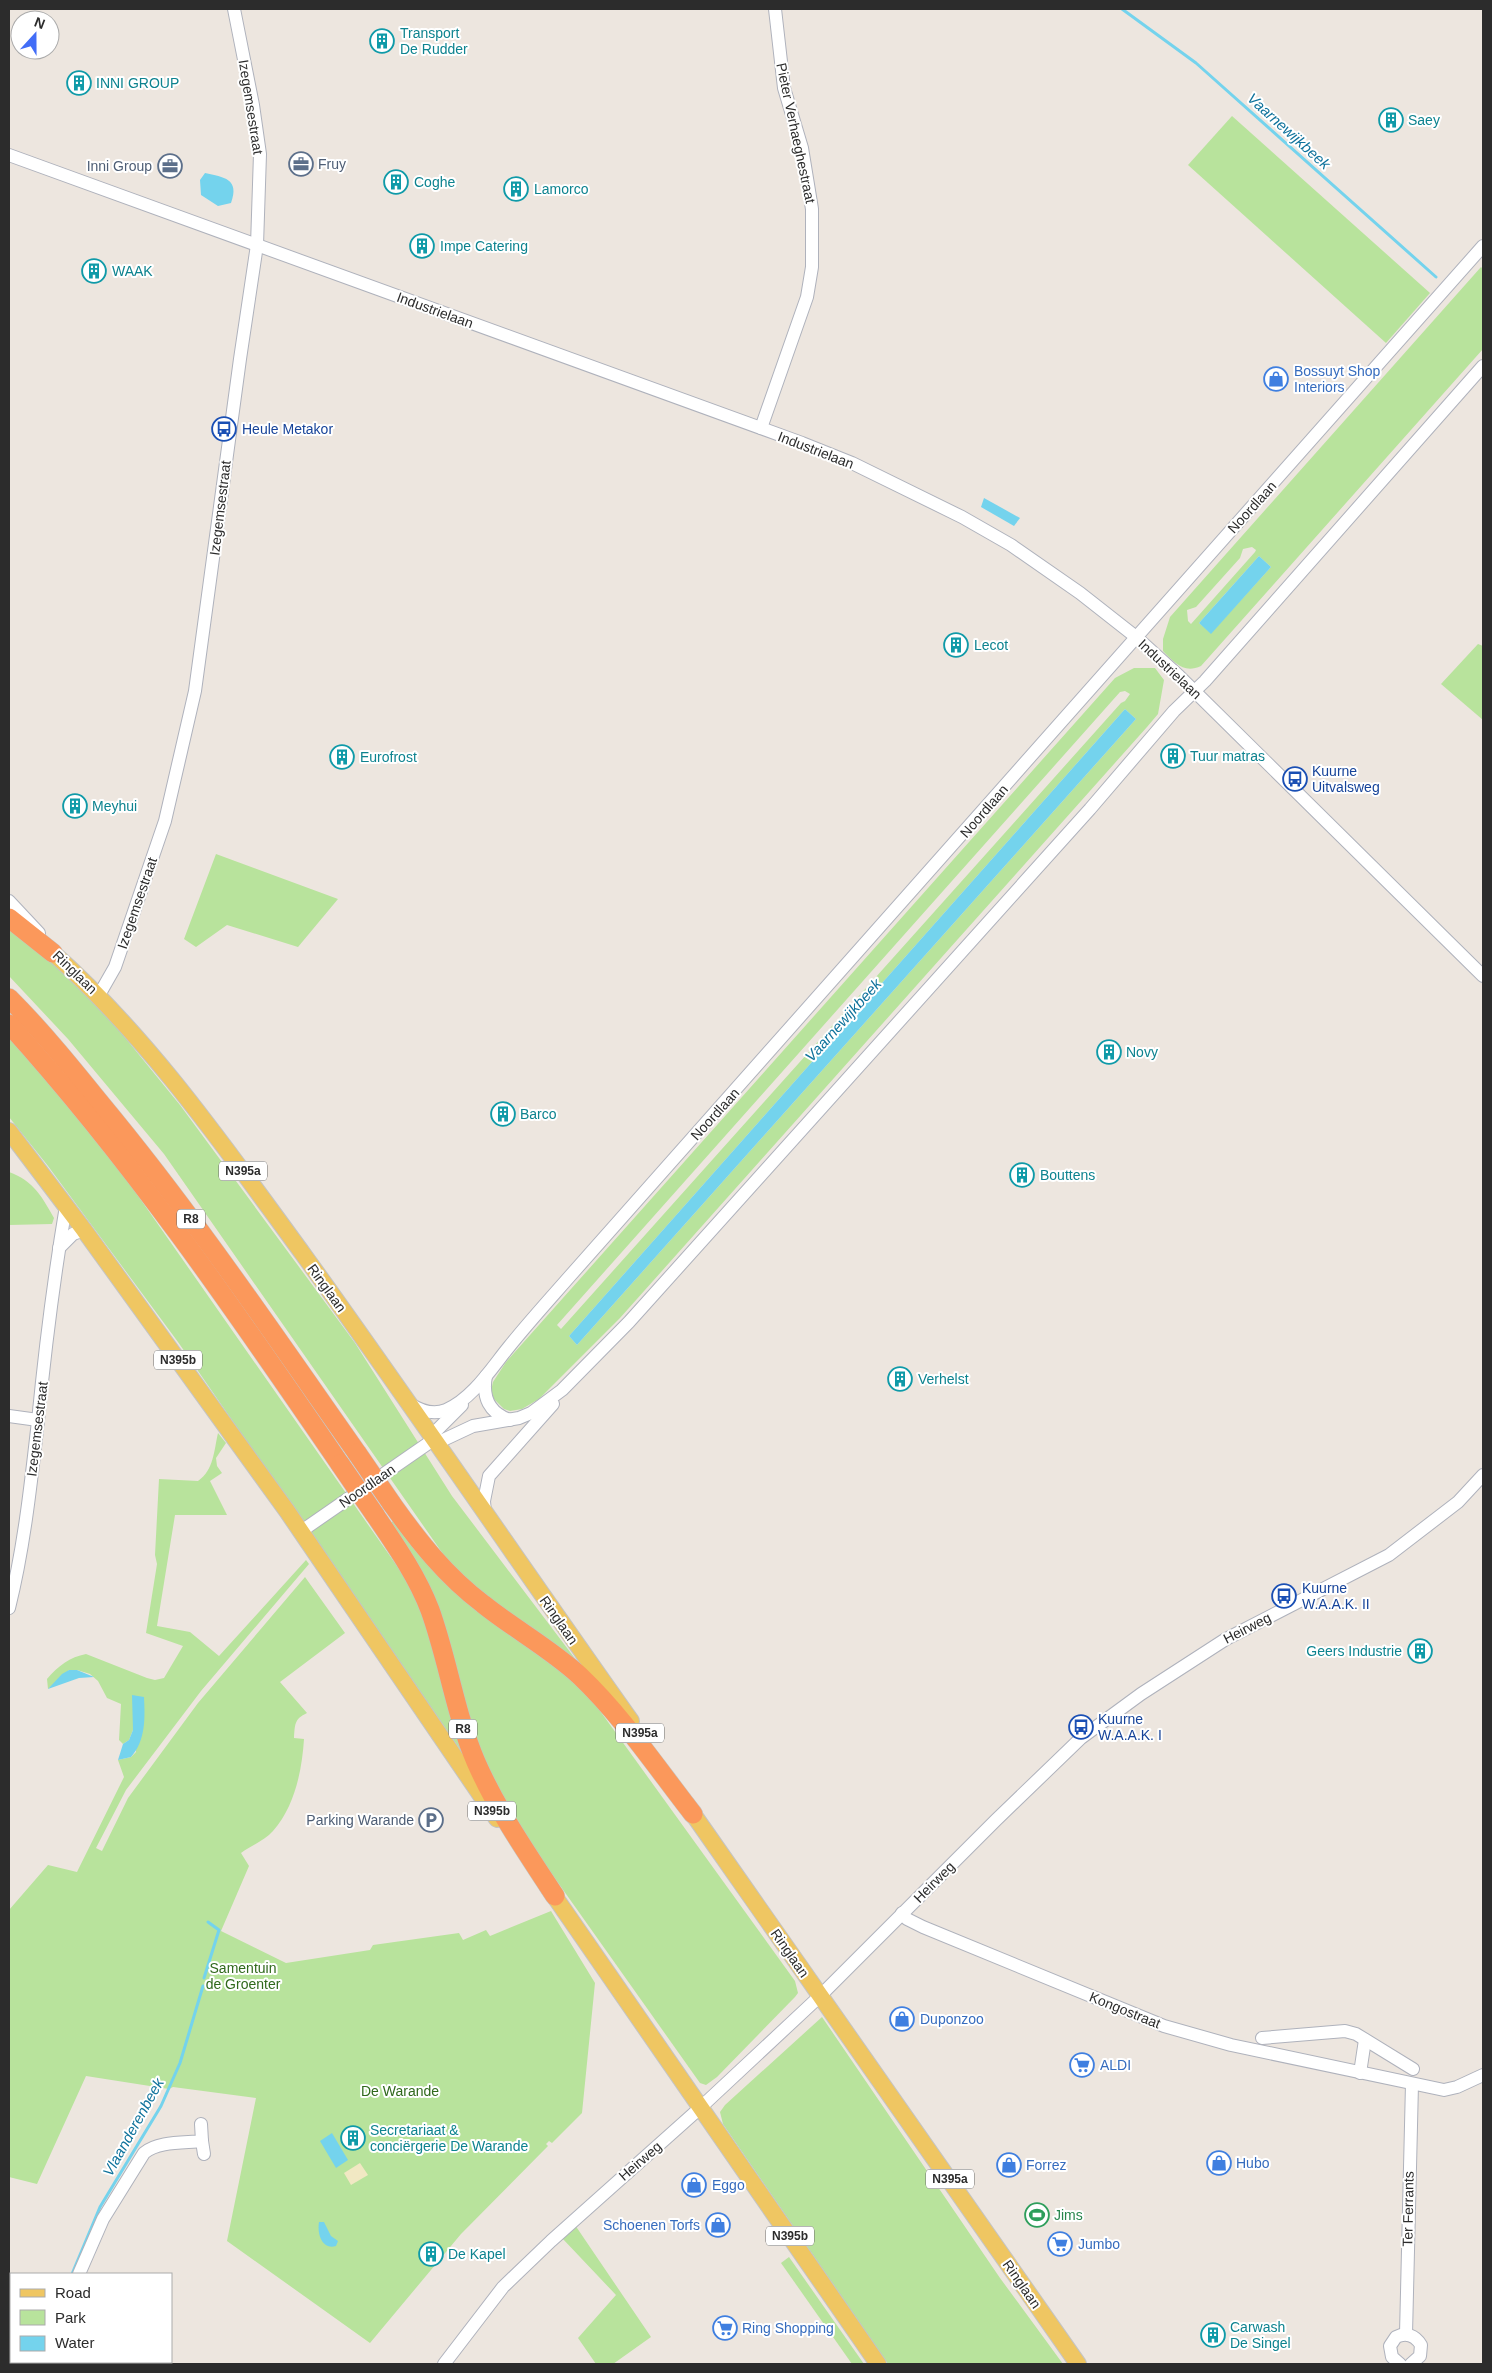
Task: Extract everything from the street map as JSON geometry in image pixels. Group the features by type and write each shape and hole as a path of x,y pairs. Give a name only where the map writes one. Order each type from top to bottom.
{"highway":[{"path":"9,918 53,953"},
{"name":"R8","path":"9,998 77,1074 129,1137 212,1246 416,1538 443,1569 463,1588 579,1675 611,1709 693,1814"},
{"name":"R8","path":"9,1024 66,1088 154,1199 230,1304 399,1549 430,1610 462,1727 477,1763 495,1801 555,1896"}],"main road":[{"name":"Ringlaan","path":"53,953 99,995 152,1056 229,1152 640,1732 693,1814 1078,2364"},
{"name":"N395b","path":"9,1131 84,1230 300,1532 434,1723 490,1810 555,1896 878,2364"}],"street":[{"name":"Izegemsestraat","path":"99,995 115,967 162,830 185,741 195,690 257,245 260,154 253,105 234,9"},
{"name":"Pieter Verhaeghestraat","path":"761,428 807,297 812,267 812,209 802,148 784,88 775,9"},
{"name":"Industrielaan","path":"9,155 310,266 761,428 852,464 962,517 1018,551 1080,593 1136,638 1194,692 1483,976"},
{"name":"Noordlaan","path":"300,1532 433,1440 435,1432 456,1412 466,1397 570,1276 1483,246"},
{"name":"Noordlaan","path":"433,1440 441,1441 474,1426 510,1420 531,1413 562,1390 629,1322 1090,809 1174,711 1194,692 1483,366"},
{"name":"Ringlaan","path":"9,901 42,935 53,953"},
{"name":"Izegemsestraat","path":"9,1608 17,1573 66,1206"},
{"path":"59,1248 74,1234 84,1230"},
{"path":"486,1376 484,1388 491,1408 500,1416 510,1420"},
{"name":"Noordlaan","path":"486,1516 484,1501 489,1476 554,1403 562,1390"},
{"name":"Noordlaan","path":"408,1403 420,1410 435,1413 448,1410 466,1397"},
{"path":"9,1416 38,1420"},
{"name":"Heirweg","path":"444,2364 503,2287 550,2240 700,2108 820,1996 1029,1787 1098,1724 1149,1688 1226,1639 1389,1555 1458,1502 1483,1475"},
{"name":"Kongostraat","path":"902,1913 923,1927 1164,2026 1231,2045 1444,2090 1458,2087 1483,2076"},
{"path":"1262,2038 1344,2031 1365,2040 1413,2068"},
{"path":"1360,2073 1365,2040"},
{"name":"Ter Ferrants","path":"1406,2334 1412,2084"},
{"path":"79,2273 103,2220 144,2153 150,2148 161,2145 203,2148 201,2124"},
{"path":"1400,2364 1392,2357 1390,2346 1396,2337 1406,2334 1414,2336 1420,2345 1420,2356 1414,2364"}],"green space":[{"path":"1232,116 1430,293 1386,343 1188,165"},
{"path":"1481,267 1483,269 1483,349 1201,666 1190,669 1185,668 1176,663 1163,651 1163,639 1170,617","holes":["1252,547 1256,550 1255,552 1191,624 1188,621 1187,610 1196,607 1240,558 1243,549","1259,556 1271,567 1211,633 1199,623"]},
{"path":"1478,644 1483,646 1483,720 1441,684"},
{"path":"1134,668 1155,668 1164,680 1158,714 620,1318 539,1399 522,1409 510,1411 504,1409 494,1399 491,1391 493,1382 506,1362 1115,678","holes":["1125,691 1130,694 1125,701 1121,703 561,1329 557,1325 1120,692","1125,709 1136,719 577,1345 569,1336"]},
{"path":"216,854 338,899 298,947 227,925 196,947 184,939"},
{"path":"9,928 96,1002 180,1105 355,1343 452,1496 592,1681 457,1574 164,1154 68,1039 9,976"},
{"path":"9,1035 106,1150 404,1576 426,1620 464,1755 178,1342 48,1166 9,1117"},
{"path":"9,1172 25,1180 36,1190 54,1218 52,1224 9,1225"},
{"name":"De Warande","path":"218,1433 226,1443 216,1458 217,1466 222,1473 210,1481 227,1515 175,1515 157,1626 190,1632 219,1656 306,1560 309,1564 201,1691 126,1790 96,1848 102,1851 128,1798 198,1703 305,1577 345,1633 280,1682 307,1713 297,1720 295,1729 294,1738 304,1739 299,1775 292,1799 281,1821 266,1837 241,1853 249,1866 221,1931 286,1963 370,1950 373,1945 459,1933 463,1940 486,1930 490,1936 551,1911 595,1983 582,2113 552,2143 549,2141 546,2144 548,2146 461,2234 370,2343 227,2241 256,2098 173,2087 169,2089 86,2076 37,2184 9,2177 9,1910 48,1865 77,1872 124,1777 118,1760 131,1757 136,1752 133,1718 133,1730 129,1740 123,1744 119,1740 121,1704 107,1698 98,1681 90,1674 69,1670 48,1689 47,1679 65,1663 75,1657 86,1654 147,1678 155,1680 164,1678 183,1646 146,1633 157,1564 155,1555 159,1479 198,1481 210,1465"},
{"path":"394,1520 590,1697 795,1981 798,1993 795,1997 717,2077 706,2085 700,2083 532,1846 492,1781 390,1524"},
{"path":"822,2017 1000,2278 1063,2364 888,2364 723,2124 720,2112 725,2105"},
{"path":"575,2225 651,2337 613,2364 596,2364 578,2338 616,2295 562,2238"},
{"path":"789,2257 864,2364 852,2364 781,2263"}],"sand":[{"path":"360,2163 368,2175 351,2185 344,2173"}],"water":[{"path":"205,173 224,178 232,184 233,195 231,203 218,206 201,195 200,180"},
{"path":"984,498 1020,518 1014,526 981,507"},
{"path":"1259,556 1271,567 1211,634 1199,623"},
{"path":"1125,709 1136,719 577,1345 569,1336"},
{"path":"69,1670 77,1670 94,1677 79,1678 48,1689 62,1674"},
{"path":"132,1695 144,1697 142,1736 131,1757 118,1760 123,1744 129,1740 133,1730"},
{"path":"332,2133 348,2160 336,2168 320,2141"},
{"path":"319,2222 324,2222 331,2236 338,2241 336,2246 327,2246 324,2243 320,2236"}],"waterway":[{"name":"Vaarnewijkbeek","path":"1122,9 1196,63 1436,277"},
{"path":"204,1978 219,1930 208,1922"},
{"name":"Vlaanderenbeek","path":"72,2273 100,2207 161,2106 180,2063 203,1986"}],"place":[{"name":"Transport De Rudder","path":"382,41"},
{"name":"INNI GROUP","path":"79,83"},
{"name":"Saey","path":"1391,120"},
{"name":"Fruy","path":"301,164"},
{"name":"Inni Group","path":"170,166"},
{"name":"Coghe","path":"396,182"},
{"name":"Lamorco","path":"516,189"},
{"name":"Impe Catering","path":"422,246"},
{"name":"WAAK","path":"94,271"},
{"name":"Bossuyt Shop Interiors","path":"1276,379"},
{"name":"Heule Metakor","path":"224,429"},
{"name":"Lecot","path":"956,645"},
{"name":"Tuur matras","path":"1173,756"},
{"name":"Eurofrost","path":"342,757"},
{"name":"Kuurne Uitvalsweg","path":"1295,779"},
{"name":"Meyhui","path":"75,806"},
{"name":"Novy","path":"1109,1052"},
{"name":"Barco","path":"503,1114"},
{"name":"Bouttens","path":"1022,1175"},
{"name":"Verhelst","path":"900,1379"},
{"name":"Kuurne W.A.A.K. II","path":"1284,1596"},
{"name":"Geers Industrie","path":"1420,1651"},
{"name":"Kuurne W.A.A.K. I","path":"1081,1727"},
{"name":"Parking Warande","path":"431,1820"},
{"name":"Duponzoo","path":"902,2019"},
{"name":"ALDI","path":"1082,2065"},
{"name":"Secretariaat & conciërgerie De Warande","path":"353,2138"},
{"name":"Hubo","path":"1219,2163"},
{"name":"Forrez","path":"1009,2165"},
{"name":"Eggo","path":"694,2185"},
{"name":"Jims","path":"1037,2215"},
{"name":"Schoenen Torfs","path":"718,2225"},
{"name":"Jumbo","path":"1060,2244"},
{"name":"De Kapel","path":"431,2254"},
{"name":"Ring Shopping","path":"725,2328"},
{"name":"Carwash De Singel","path":"1213,2335"}],"park label":[{"name":"Samentuin de Groenter","path":"243,1976"}]}
